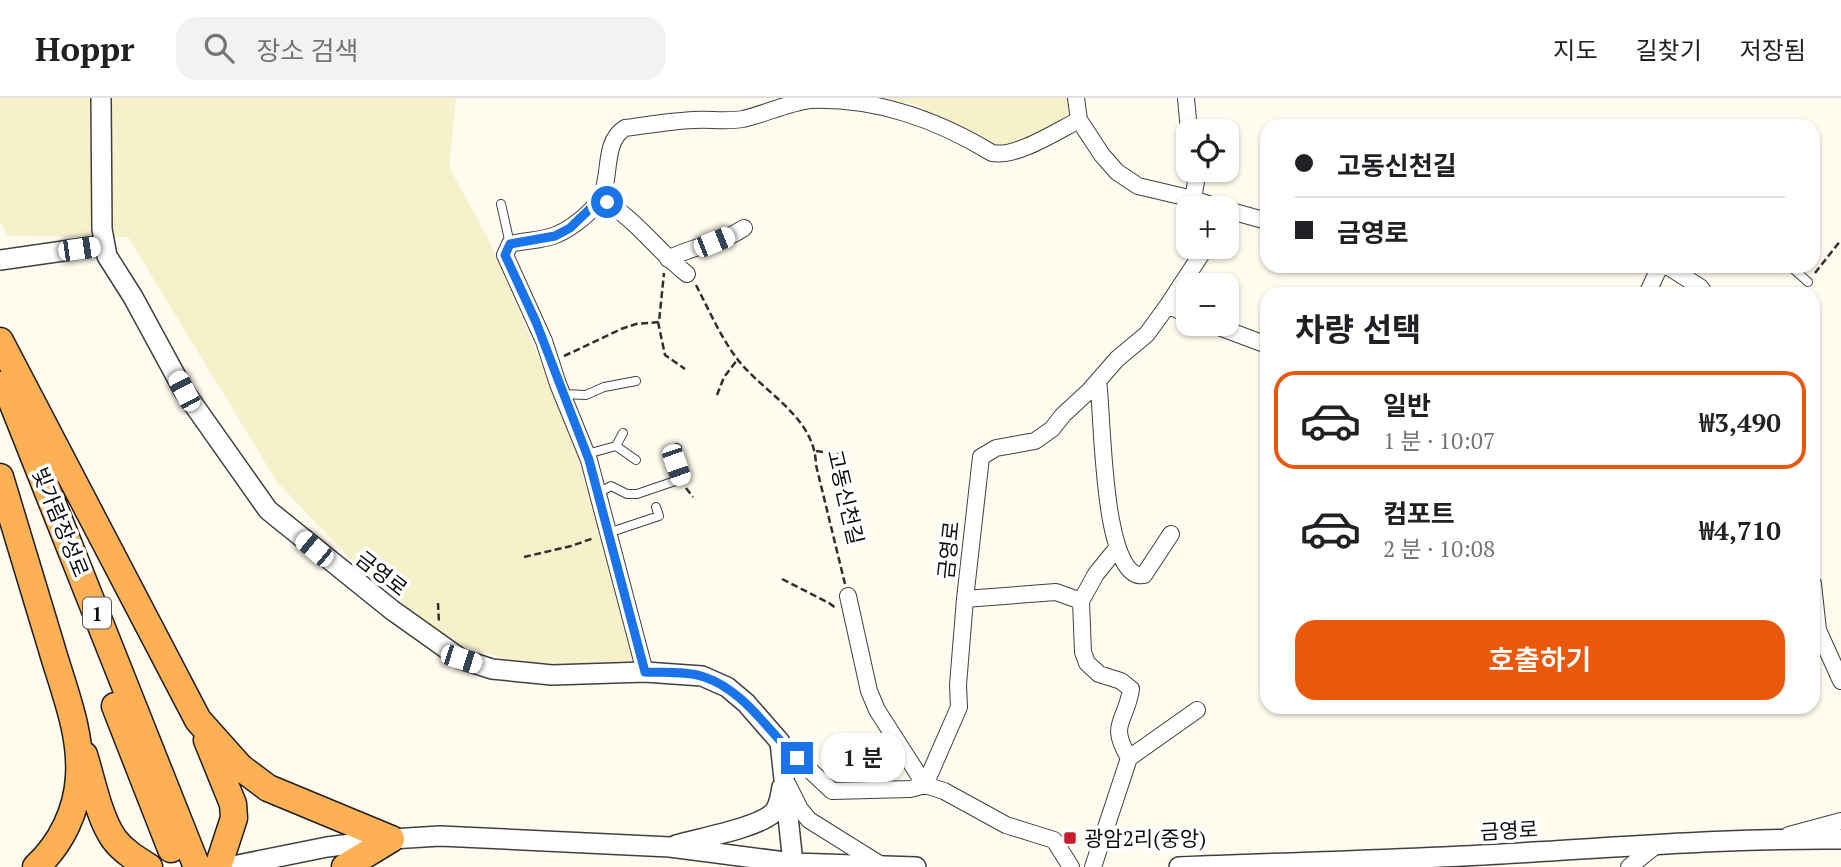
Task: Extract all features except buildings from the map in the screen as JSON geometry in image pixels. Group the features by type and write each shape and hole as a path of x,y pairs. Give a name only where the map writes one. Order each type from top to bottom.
{"highway":[{"path":"0,341 198,720 233,804 234,818 218,867"},
{"name":"빛가람장성로","path":"0,372 186,861"},
{"name":"빛가람장성로","path":"0,415 186,861"},
{"path":"0,477 108,828 129,854 149,867"},
{"path":"198,720 240,767 268,788 391,839"},
{"path":"36,867 56,845 65,829 75,799 79,776 76,730"},
{"path":"345,867 391,839"}],"street":[{"name":"금영로","path":"101,98 102,229 107,256 133,297 184,391 268,510 363,587 461,659 492,669 552,675 645,672 702,676 727,687 746,703 780,742 832,791 910,789 925,785 944,791 1006,825 1054,840 1071,867"},
{"path":"645,672 587,454 528,303 505,255 510,244 555,236 570,228 600,199 613,142 625,128 696,120 720,122 742,119 808,100 845,98 912,112 1000,155 1013,152 1079,120"},
{"path":"1076,98 1079,120 1108,163 1138,186 1180,196"},
{"path":"1186,98 1188,119"},
{"path":"600,199 631,221 668,259 687,274"},
{"path":"1239,213 1260,219"},
{"path":"668,259 744,228"},
{"path":"0,260 104,245"},
{"path":"1171,534 1151,567 1139,576 1133,574 1117,548 1106,493 1098,381 1117,359 1147,334 1198,259"},
{"path":"1678,273 1700,287"},
{"path":"1168,305 1176,309"},
{"path":"1239,334 1260,342"},
{"name":"금영로","path":"925,785 959,707 958,685 965,599 981,457 996,448 1035,441 1052,429 1098,381"},
{"path":"1117,548 1096,574 1081,601 1083,652 1087,663 1100,674 1121,681 1131,689 1118,732 1129,758"},
{"path":"965,599 1056,592 1081,601"},
{"path":"848,596 869,691 877,710 925,785"},
{"path":"1820,634 1841,681"},
{"path":"1093,867 1129,758 1197,710"},
{"path":"780,742 793,865"},
{"path":"670,847 761,821 775,812 783,775"},
{"path":"783,775 800,809 809,820 881,865"},
{"path":"1777,838 1841,821"},
{"path":"228,867 327,848 391,839 440,836 670,847 793,865 916,867"},
{"name":"금영로","path":"1179,867 1532,852 1777,838 1841,839"},
{"path":"1629,867 1659,843"}],"lane":[{"path":"501,204 510,244"},
{"path":"1798,273 1808,282"},
{"path":"563,394 586,395 604,387 636,381"},
{"path":"587,454 616,446 623,433"},
{"path":"616,446 636,460"},
{"path":"598,493 611,486 627,494 637,494 681,479 676,465 677,448"},
{"path":"608,533 659,516 656,507"}],"path":[{"path":"1820,267 1841,240"},
{"path":"668,259 664,267 658,322 665,355 685,369"},
{"path":"1808,282 1815,273"},
{"name":"고동신천길","path":"687,274 738,359 799,421 816,451 816,465 848,596"},
{"path":"551,362 621,329 636,324 658,322"},
{"path":"717,395 724,377 738,359"},
{"path":"816,451 844,455"},
{"path":"524,557 608,533"},
{"path":"782,579 820,598"}],"shaded area":[{"path":"0,98 456,98 449,167 489,240 575,442 633,652 632,661 626,665 524,664 469,648 441,634 354,563 277,482 128,237 8,236 0,222"},
{"path":"883,98 1070,98 1072,117 1010,146 1001,146 984,141 917,105"}],"place":[{"name":"광암2리(중앙)","path":"1070,838"}],"route":[{"path":"607,202 600,199 570,228 555,236 510,244 505,255 536,322 589,460 645,672 702,676 727,687 746,703 797,758"}]}
